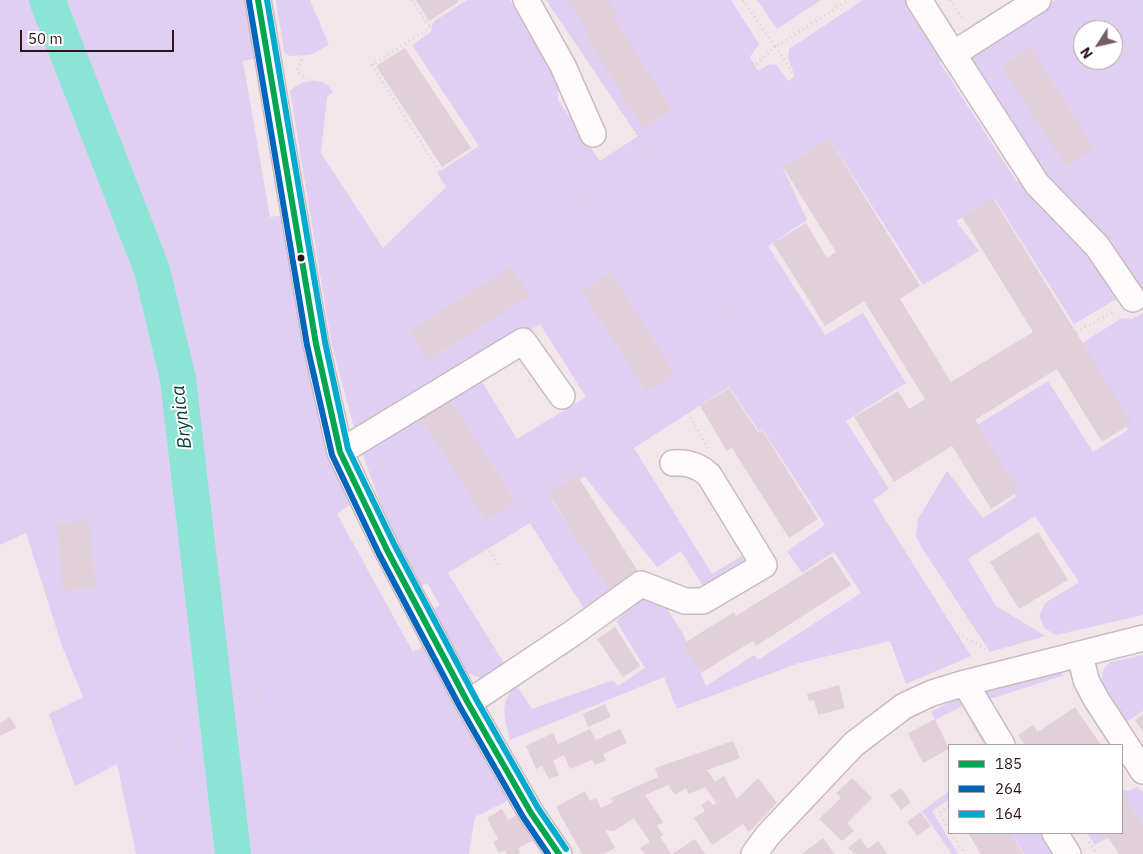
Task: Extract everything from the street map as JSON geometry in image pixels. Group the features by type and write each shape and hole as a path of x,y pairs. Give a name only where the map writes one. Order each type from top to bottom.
{"street":[{"path":"258,0 316,344 350,446 387,550 468,703 531,813 559,854"},
{"path":"526,0 564,66 593,134"},
{"path":"919,0 1037,184 1097,246 1125,304"},
{"path":"953,54 1038,0"},
{"path":"350,446 400,414 524,341 562,396"},
{"path":"468,703 570,635 641,584 685,601 703,601 764,565 709,475 701,468 680,462 673,463"},
{"path":"754,854 768,835 854,744 904,706 932,693 955,678 1080,654 1143,638"},
{"path":"1080,654 1086,680 1096,699 1143,771"},
{"path":"955,678 1001,744"},
{"path":"1056,834 1068,854"}],"path":[{"path":"95,0 193,243 214,338 233,446 259,708 277,854"},
{"path":"152,144 166,70 178,44 205,0"},
{"path":"295,0 303,56 297,71 309,82 344,358"},
{"path":"412,0 431,28"},
{"path":"473,0 372,65 440,172 471,213 524,238 622,400 654,423"},
{"path":"743,0 795,76 836,86 914,207 885,226"},
{"path":"368,327 589,189 730,109 754,66 775,47 849,0"},
{"path":"1138,0 1143,8"},
{"path":"1124,116 1131,32 1138,0"},
{"path":"0,11 47,125 88,233 106,294 127,387 169,656 188,854"},
{"path":"105,24 130,36 178,44 240,62"},
{"path":"572,33 650,155 732,329 900,602 955,678"},
{"path":"477,532 719,381 732,329 743,148 730,109"},
{"path":"1059,173 1104,181 1143,178"},
{"path":"547,315 564,303 589,189"},
{"path":"193,243 283,287"},
{"path":"1076,332 1125,304"},
{"path":"400,414 413,417 477,532 500,567"},
{"path":"350,446 372,444 392,506"},
{"path":"900,602 978,646 996,654"},
{"path":"446,609 491,678 489,690"},
{"path":"314,854 323,845 407,796 476,737 486,733"},
{"path":"948,807 939,813 948,827"},
{"path":"953,834 965,854"}],"shaded area":[{"path":"0,0 32,0 157,313 214,840 218,854 136,854 117,764 75,786 49,714 83,697 62,646 26,533 0,545"},
{"path":"63,0 248,0 257,58 243,61 270,217 284,215 317,408 332,458 351,504 337,514 413,652 426,645 509,800 475,817 469,854 247,854 228,717 200,443 174,303"},
{"path":"276,0 310,0 329,45 310,55 289,56 284,51"},
{"path":"467,0 510,0 558,76 558,100 600,161 638,136 546,0 731,0 759,44 750,57 758,71 770,64 777,65 788,81 795,76 788,58 789,49 863,0 911,0 943,54 940,63 1017,182 1020,173 1097,256 1118,298 1074,324 994,198 956,221 979,251 923,285 829,139 783,168 807,220 768,246 825,335 863,313 906,383 846,421 889,489 873,500 971,656 906,684 890,641 799,663 677,709 664,677 510,740 504,711 510,692 516,685 532,709 613,680 618,686 645,668 616,621 653,586 683,634 706,686 754,655 758,660 861,593 834,552 802,573 787,551 825,525 762,429 759,431 729,387 634,448 712,574 750,551 747,570 703,586 681,551 657,567 584,476 551,499 619,602 591,620 530,523 448,573 509,671 491,677 480,678 466,672 431,610 440,605 427,583 419,587 396,546 361,450 479,377 517,439 586,397 540,324 407,406 359,432 354,428 331,342 290,91 301,83 319,81 324,83 333,92 327,97 321,153 383,248 446,187 437,173 479,146 412,45 431,32 433,22"},
{"path":"757,0 821,0 777,29"},
{"path":"1056,0 1143,0 1143,289 1140,291 1051,194 965,55"},
{"path":"1143,313 1143,615 1056,635 1045,629 1039,616 1045,603 1079,582 1035,516 968,559 996,606 1046,636 990,652 922,548 916,536 918,519 947,471 983,518 1016,497 974,427 1048,381 1093,452 1128,430 1079,345 1122,318 1132,319"},
{"path":"1143,655 1143,711 1125,723 1106,692 1102,676 1105,668 1111,662"},
{"path":"1055,671 1065,675 993,698 988,698 984,693 985,690"},
{"path":"953,700 961,700 994,744 983,744 962,706 935,720 931,712"},
{"path":"1137,787 1143,792 1143,826 1123,796 1123,789 1128,791"},
{"path":"948,792 948,800 932,811 958,854 952,854 922,811"},
{"path":"1011,834 1047,834 1059,854 1024,854"},
{"path":"1088,834 1106,834 1108,838 1095,845"}],"building":[{"path":"416,0 457,0 458,2 429,21"},
{"path":"567,0 609,0 618,13 613,16 672,110 643,128 585,36 589,33"},
{"path":"1030,47 1095,149 1066,167 1001,66"},
{"path":"405,48 471,148 442,167 376,66"},
{"path":"829,139 920,286 900,299 951,382 1033,332 962,217 993,198 1132,423 1102,442 1057,369 975,420 1019,491 991,509 952,446 894,482 854,417 898,391 909,409 925,399 864,301 825,326 773,243 806,223 827,258 836,252 783,167"},
{"path":"511,267 530,296 427,360 409,331"},
{"path":"611,273 675,374 646,392 582,291"},
{"path":"729,388 758,432 762,430 818,519 789,538 732,448 727,451 700,406"},
{"path":"450,400 515,501 486,521 421,419"},
{"path":"577,475 641,576 612,595 548,493"},
{"path":"89,520 96,587 63,591 56,524"},
{"path":"1038,532 1068,580 1019,609 990,562"},
{"path":"832,556 851,585 756,646 753,641 701,673 683,644 734,612 736,616"},
{"path":"615,627 640,666 623,677 597,639"},
{"path":"839,685 845,708 818,715 814,700 809,701 807,694"},
{"path":"605,704 611,717 588,727 583,714"},
{"path":"1075,707 1100,744 1024,744 1018,735 1033,725 1038,732"},
{"path":"1143,714 1143,732 1135,720"},
{"path":"10,717 16,728 0,736 0,723"},
{"path":"935,719 948,750 923,763 908,733"},
{"path":"590,729 596,740 620,729 627,743 603,754 606,760 595,765 592,760 570,769 564,755 553,761 559,775 549,779 542,766 536,769 526,746 553,733 558,744"},
{"path":"733,741 740,758 707,770 715,782 724,776 737,799 758,778 777,803 749,832 743,824 712,845 694,818 705,811 701,805 709,800 713,805 716,803 705,787 689,794 686,788 675,795 668,785 645,795 663,822 657,826 663,835 660,837 672,854 645,854 640,848 650,842 634,818 614,831 605,830 615,848 604,854 582,854 556,807 585,791 590,801 596,798 601,808 613,802 611,798 658,777 655,768"},
{"path":"852,778 872,798 847,823 854,831 842,841 819,819 841,798 836,793"},
{"path":"901,788 911,802 901,810 890,795"},
{"path":"1123,796 1143,826 1143,854 1119,854 1106,834 1123,834"},
{"path":"502,809 508,820 517,815 532,841 518,848 520,853 518,854 507,854 505,850 499,853 493,842 498,839 487,818"},
{"path":"920,812 931,826 917,836 907,822"},
{"path":"969,834 1011,834 1023,854 981,854"},
{"path":"823,838 835,854 802,854 807,850"},
{"path":"860,838 868,849 878,841 888,854 855,854 848,848"},
{"path":"695,839 705,854 672,854"}],"waterway":[{"name":"Brynica","path":"47,0 152,270 178,379 233,854"}],"transit line":[{"name":"185","path":"258,0 316,344 340,452 387,550 468,703 531,813 559,854"},
{"name":"164","path":"267,0 325,342 348,449 395,546 476,699 538,808 566,849"},
{"name":"264","path":"249,1 307,345 332,455 379,554 460,707 523,817 548,854"}]}
